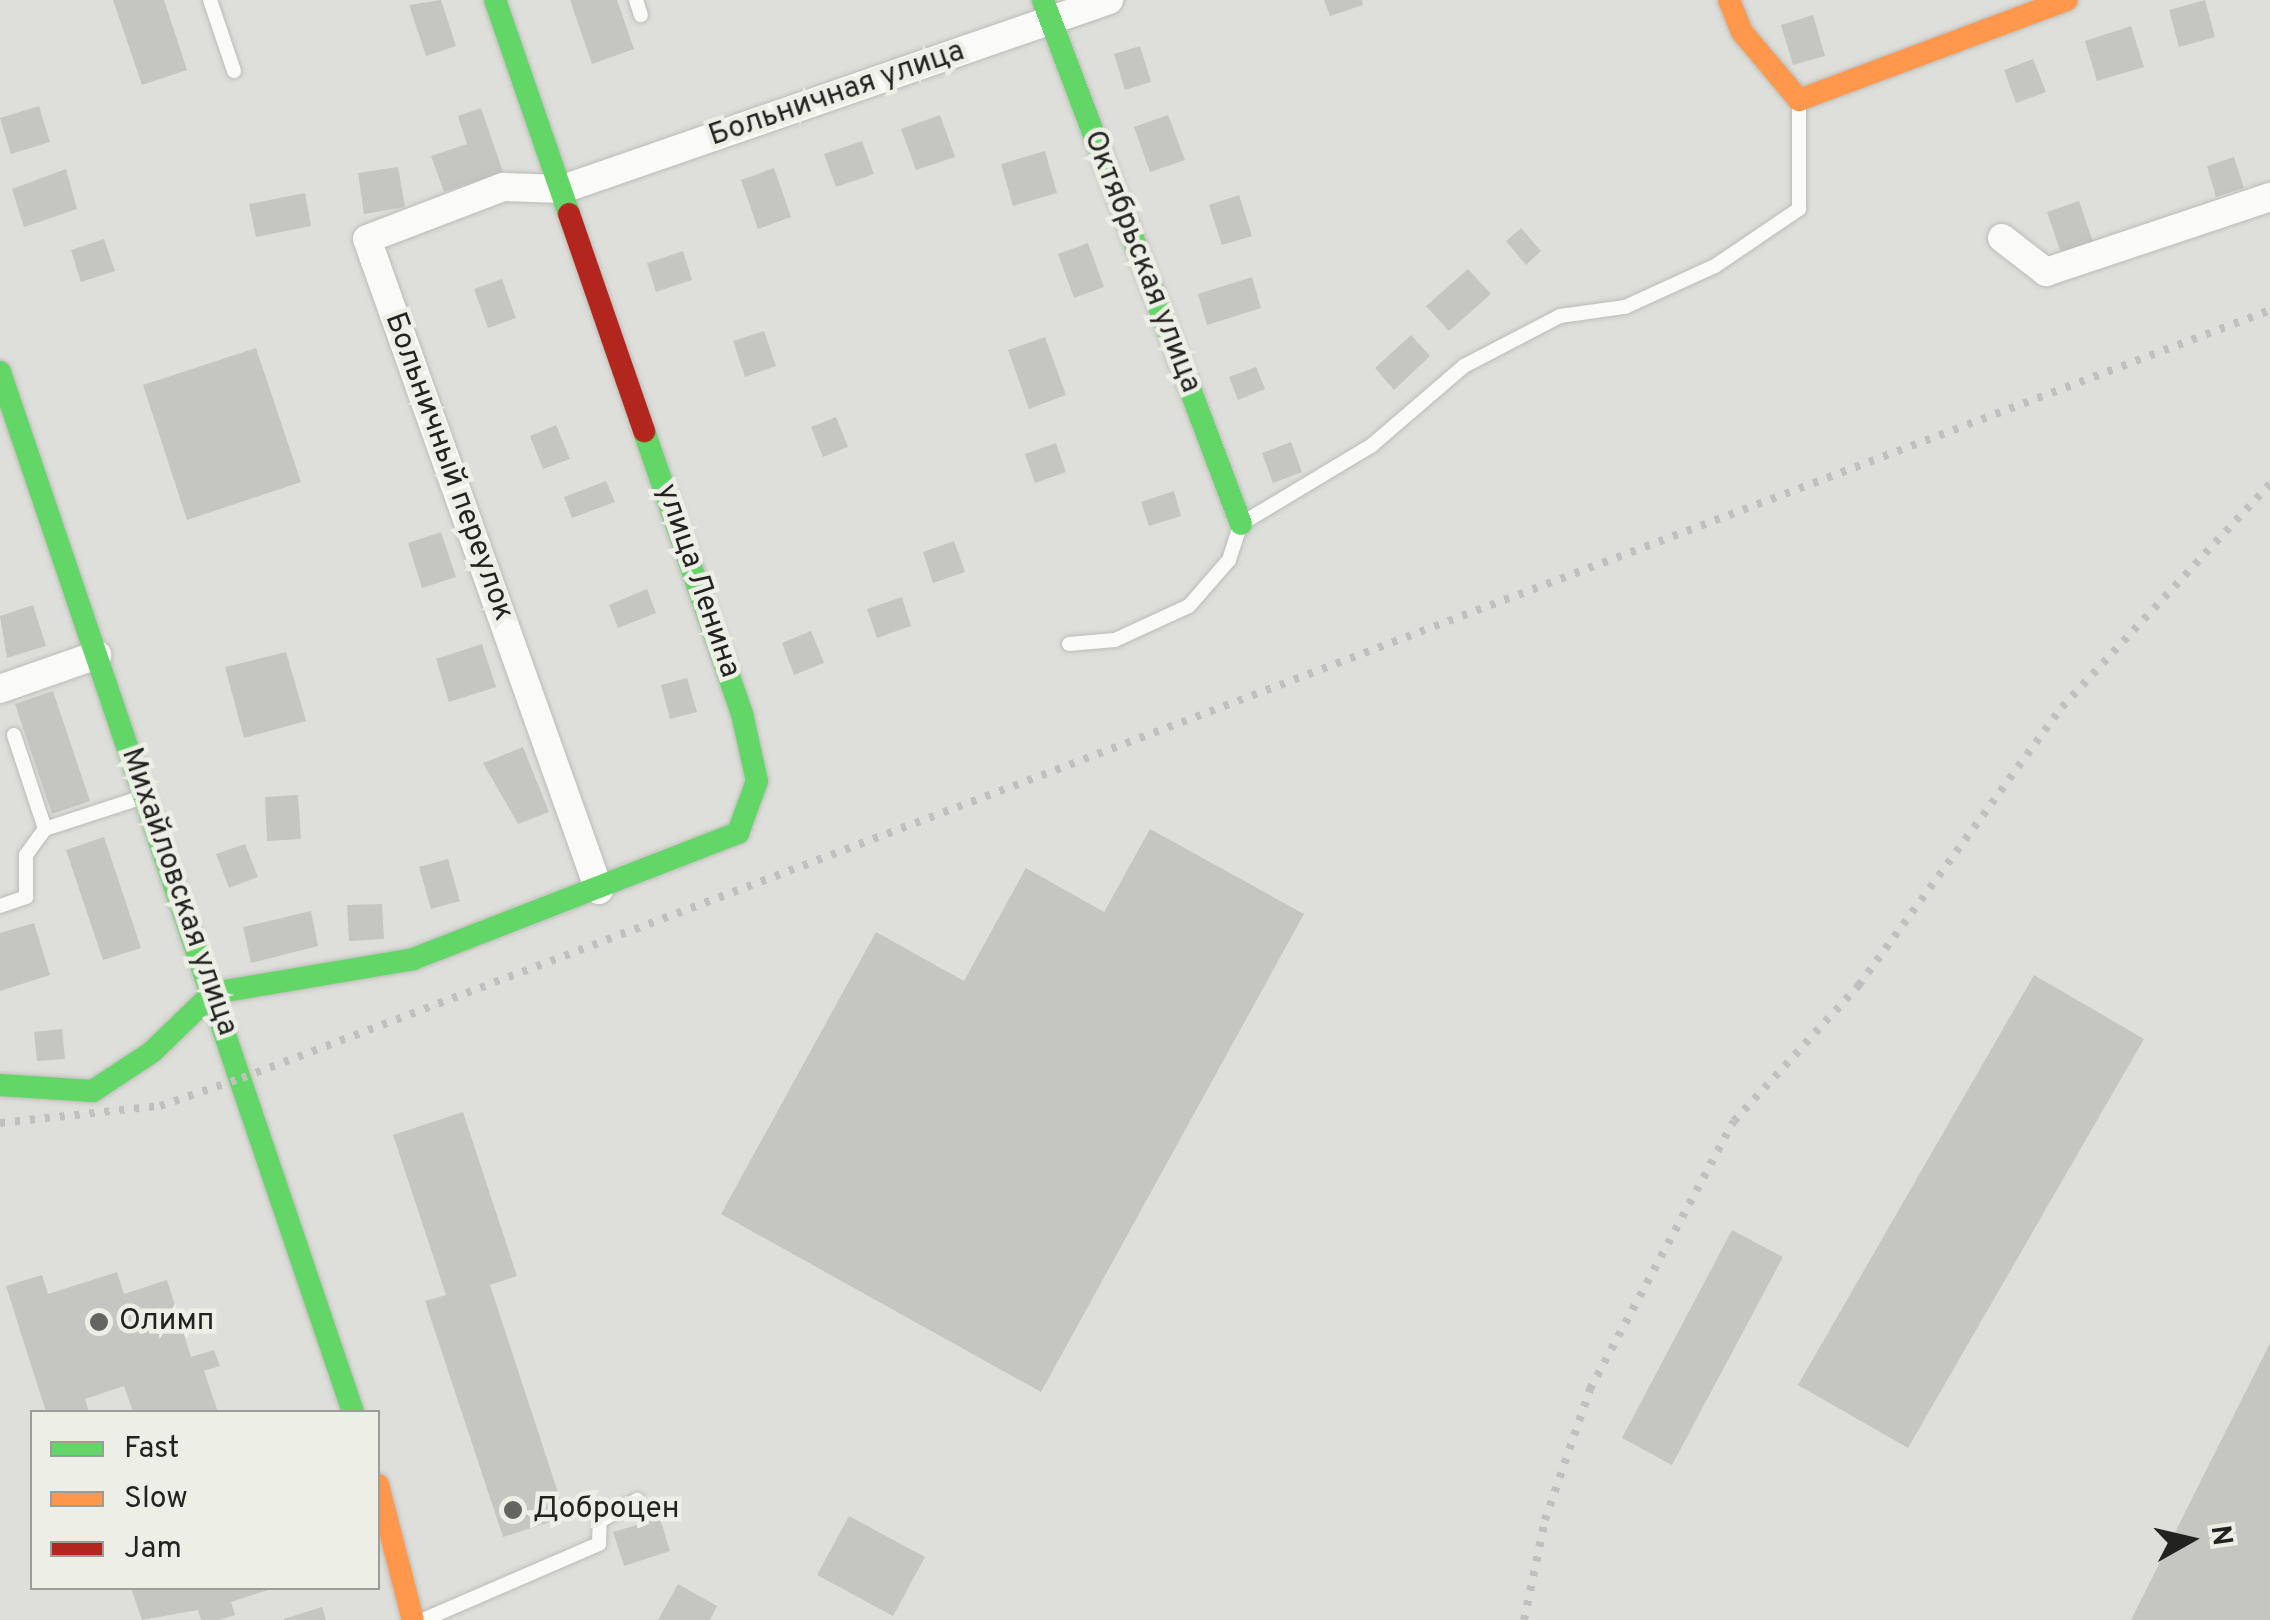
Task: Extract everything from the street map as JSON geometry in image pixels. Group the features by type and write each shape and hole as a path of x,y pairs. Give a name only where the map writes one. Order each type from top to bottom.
{"street":[{"name":"улица Ленина","path":"212,993 413,958 599,890 738,833 757,781 564,189 495,0"},
{"name":"Больничная улица","path":"564,189 1046,11 1110,0"},
{"path":"1729,0 1742,32 1798,100 2067,0"},
{"name":"Октябрьская улица","path":"1046,11 1241,524"},
{"name":"Больничный переулок","path":"564,189 503,187 367,240 599,890"},
{"path":"2002,238 2046,272 2270,198"},
{"name":"Михайловская улица","path":"0,372 352,1410"},
{"path":"0,689 97,656"},
{"path":"0,1086 93,1090 152,1052 212,993"},
{"path":"380,1493 413,1620"}],"lane":[{"path":"210,0 234,71"},
{"path":"1069,644 1115,640 1189,606 1229,560 1241,524 1371,446 1464,366 1560,316 1625,307 1715,266 1800,209 1798,100"},
{"path":"14,735 45,828"},
{"path":"0,906 26,897 26,855 45,828 145,797"},
{"path":"423,1620 600,1544 600,1520 637,1500"}],"building":[{"path":"113,0 164,0 187,70 142,85"},
{"path":"441,0 456,46 426,56 409,5"},
{"path":"570,0 617,0 634,49 592,64"},
{"path":"1324,0 1362,0 1363,5 1330,16"},
{"path":"2205,0 2215,37 2179,47 2169,10"},
{"path":"1813,15 1825,56 1793,65 1781,25"},
{"path":"2131,26 2144,67 2097,81 2085,41"},
{"path":"1140,46 1151,82 1125,90 1114,54"},
{"path":"2033,59 2046,92 2016,103 2004,70"},
{"path":"39,106 50,142 11,154 0,118"},
{"path":"481,108 503,172 444,192 431,156 467,144 458,116"},
{"path":"940,115 955,157 916,170 901,129"},
{"path":"1168,115 1185,160 1150,172 1134,127"},
{"path":"862,141 874,174 836,187 824,154"},
{"path":"1045,151 1057,193 1013,206 1001,164"},
{"path":"2234,157 2244,188 2216,197 2207,166"},
{"path":"398,167 405,207 364,214 358,173"},
{"path":"774,168 791,217 758,229 741,180"},
{"path":"66,169 77,209 24,227 12,189"},
{"path":"305,193 311,226 256,237 249,204"},
{"path":"1239,195 1252,236 1222,245 1209,205"},
{"path":"2079,201 2094,245 2062,256 2047,212"},
{"path":"1521,228 1541,251 1526,265 1506,241"},
{"path":"104,239 115,271 81,282 71,250"},
{"path":"1088,243 1104,287 1074,298 1058,254"},
{"path":"683,251 692,280 656,292 647,263"},
{"path":"1468,269 1491,294 1449,331 1426,306"},
{"path":"1252,277 1261,308 1207,325 1198,294"},
{"path":"502,279 516,318 488,328 474,289"},
{"path":"764,331 776,366 745,377 733,341"},
{"path":"1411,335 1430,356 1394,390 1375,368"},
{"path":"1045,337 1066,395 1029,409 1008,350"},
{"path":"256,348 301,482 187,520 143,385"},
{"path":"1256,367 1265,389 1238,400 1229,377"},
{"path":"836,417 848,447 823,457 811,427"},
{"path":"556,425 570,459 543,469 530,436"},
{"path":"1291,442 1302,472 1273,483 1262,453"},
{"path":"1056,443 1066,472 1035,483 1025,454"},
{"path":"606,481 615,502 572,518 564,497"},
{"path":"1174,491 1181,516 1149,526 1141,502"},
{"path":"441,532 456,577 422,588 408,543"},
{"path":"954,541 965,572 933,583 923,552"},
{"path":"647,589 656,613 618,628 609,605"},
{"path":"902,597 911,626 877,638 867,609"},
{"path":"33,605 46,646 7,658 0,616"},
{"path":"811,631 824,663 794,675 782,643"},
{"path":"482,644 496,687 449,702 436,659"},
{"path":"286,652 306,721 244,738 225,667"},
{"path":"687,678 697,712 670,719 661,685"},
{"path":"53,691 90,801 52,814 15,704"},
{"path":"523,747 549,812 518,824 483,763"},
{"path":"298,795 301,839 267,841 265,797"},
{"path":"1150,829 1304,914 1041,1392 721,1214 876,932 964,981 1026,868 1104,912"},
{"path":"104,837 141,948 103,960 66,850"},
{"path":"245,844 258,877 229,888 216,854"},
{"path":"448,859 460,901 431,909 419,867"},
{"path":"382,904 384,939 349,941 347,905"},
{"path":"311,911 318,946 251,963 243,927"},
{"path":"34,923 50,975 0,991 0,933"},
{"path":"2034,975 2144,1039 1908,1448 1798,1385"},
{"path":"62,1029 65,1059 37,1061 34,1032"},
{"path":"463,1112 517,1276 490,1285 566,1517 503,1537 425,1301 446,1295 393,1135"},
{"path":"1732,1230 1783,1257 1672,1465 1622,1438"},
{"name":"Олимп","path":"117,1272 124,1294 167,1280 191,1357 214,1350 220,1366 204,1371 217,1410 132,1410 124,1386 85,1399 88,1410 45,1410 6,1286 42,1275 48,1294"},
{"path":"2270,1343 2270,1620 2131,1620"},
{"path":"849,1516 925,1557 893,1616 817,1575"},
{"path":"660,1518 670,1551 624,1566 613,1532"},
{"path":"678,1584 717,1606 710,1620 658,1620"},
{"path":"132,1590 268,1590 231,1602 235,1615 219,1620 201,1620 198,1610 142,1620"},
{"path":"322,1607 326,1620 284,1620 284,1619"}],"railway":[{"path":"0,1123 160,1106 242,1078 2270,310"},
{"path":"1524,1620 1545,1520 1590,1389 1734,1121 1859,985 2062,707 2270,484"}],"traffic: fast":[{"path":"495,0 569,214"},
{"path":"1043,0 1241,524"},
{"path":"0,372 352,1410"},
{"path":"0,1085 93,1091 152,1052 213,993 413,959 738,833 757,781 742,714 644,431"}],"traffic: slow":[{"path":"1729,0 1742,32 1799,100 2067,0"},
{"path":"380,1493 413,1620"}],"traffic: jam":[{"path":"569,214 644,431"}],"place":[{"name":"Олимп","path":"99,1322"},
{"name":"Доброцен","path":"513,1510"}]}
